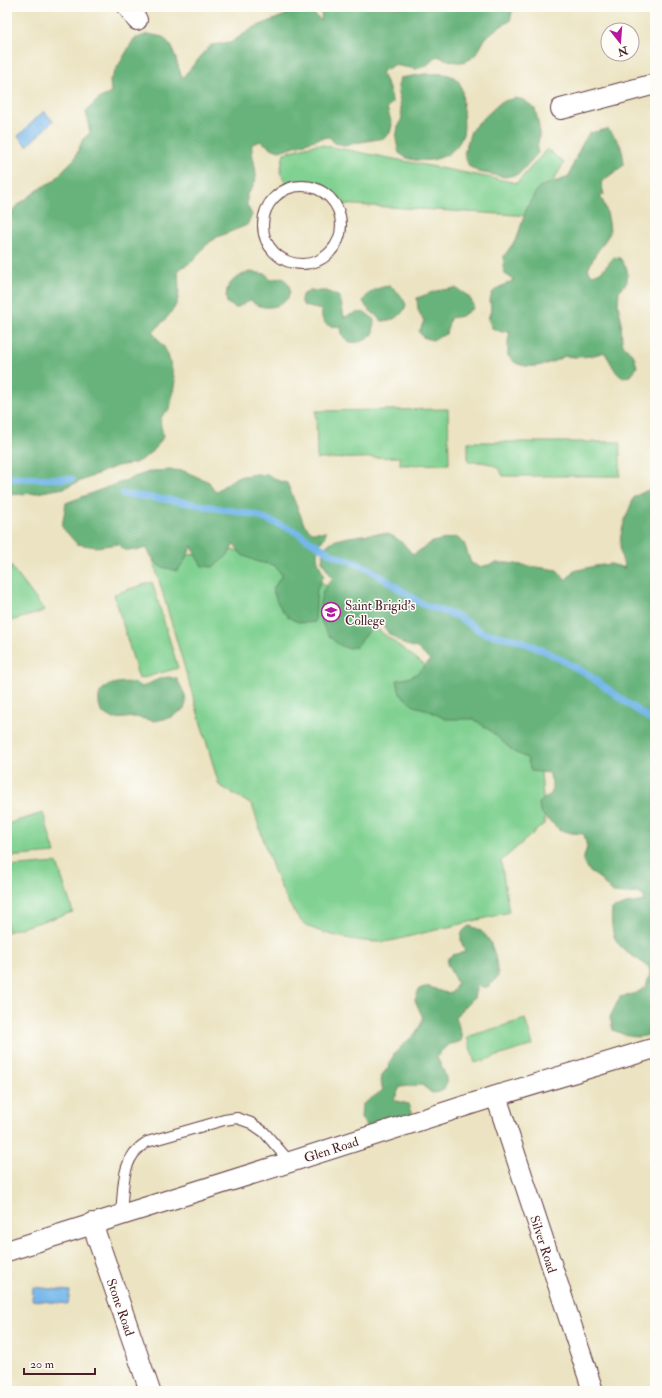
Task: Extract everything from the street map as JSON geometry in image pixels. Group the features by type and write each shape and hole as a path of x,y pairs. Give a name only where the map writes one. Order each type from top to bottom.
{"street":[{"path":"561,109 655,84"},
{"name":"Glen Road","path":"7,1251 496,1096 655,1048"},
{"name":"Silver Road","path":"496,1096 593,1391"},
{"name":"Stone Road","path":"92,1223 150,1391"}],"lane":[{"path":"304,186 314,188 324,193 332,201 337,210 340,222 340,233 336,244 328,254 318,261 306,264 294,264 282,259 272,251 266,241 263,228 264,216 269,204 278,194 290,188 304,186"},
{"path":"121,1215 127,1163 139,1148 147,1142 224,1120 238,1118 251,1123 264,1132 290,1162"}],"green space":[{"path":"308,7 321,21 322,7 513,8 510,21 488,36 471,59 457,62 437,56 426,66 416,69 394,65 381,72 387,83 392,99 392,103 387,108 392,125 390,133 384,138 344,145 334,143 330,137 321,138 279,151 271,148 261,141 252,144 252,155 256,176 253,187 247,194 247,205 252,215 247,225 215,238 204,247 193,261 178,270 179,291 177,303 153,333 164,347 168,355 175,381 170,409 163,415 160,421 163,437 156,448 135,463 117,466 64,488 36,493 7,495 7,222 15,207 42,187 54,181 75,158 83,139 90,133 86,111 100,98 111,93 110,80 134,39 148,34 163,37 172,47 182,78 211,45 230,43 253,28"},
{"path":"425,74 452,76 460,84 462,91 463,134 460,142 455,148 442,157 426,160 409,159 399,153 396,139 398,127 402,118 398,86 400,78"},
{"path":"515,98 524,100 535,109 539,129 537,148 538,153 519,174 505,177 478,172 469,166 464,154 471,131 501,102"},
{"path":"608,129 620,145 624,165 601,182 604,195 600,196 607,214 610,233 595,255 588,269 592,275 596,274 614,257 620,258 627,269 627,282 619,291 618,304 621,318 622,343 634,356 637,367 631,376 621,377 604,352 584,357 565,356 549,363 536,366 524,366 518,364 508,356 510,331 502,332 492,328 488,319 491,310 490,300 492,293 498,288 514,280 505,274 503,268 504,256 517,238 527,207 539,187 569,177 583,143 589,133"},
{"path":"317,144 517,183 547,149 564,163 532,216 339,204 329,193 316,186 302,183 287,185 280,172 284,153"},
{"path":"250,272 266,274 270,280 283,277 289,285 290,292 288,297 280,305 273,307 261,306 255,304 251,300 236,308 227,303 227,291 231,282"},
{"path":"390,286 400,294 406,305 397,317 382,321 367,308 363,301 375,290"},
{"path":"455,288 470,298 473,308 462,316 450,318 446,334 432,340 423,337 419,332 424,321 418,310 417,298 436,291"},
{"path":"310,291 326,291 340,297 344,317 360,312 370,316 374,320 373,334 363,341 348,341 344,338 341,326 329,326 324,322 322,319 322,310 304,306 301,300 302,295"},
{"path":"448,409 449,464 400,465 400,457 317,459 316,411"},
{"path":"468,442 620,442 620,476 503,476 497,467 488,463 468,462"},
{"path":"152,471 184,471 209,482 215,492 237,477 256,474 269,475 279,481 287,483 304,524 312,532 326,532 317,554 318,561 324,575 317,589 315,622 299,622 286,615 278,604 273,589 282,575 274,565 258,562 242,555 234,544 228,555 213,567 202,566 192,546 184,562 177,571 159,566 150,555 147,548 138,550 124,550 118,544 96,547 77,544 62,527 66,503"},
{"path":"648,490 655,490 655,1033 634,1037 624,1035 613,1030 610,1017 620,997 636,993 646,987 650,974 649,967 625,950 615,939 612,909 626,904 645,901 644,897 639,893 613,893 598,877 590,872 583,861 587,847 584,834 560,830 540,811 539,803 552,793 552,782 549,773 531,771 527,758 514,752 493,733 474,719 445,719 428,710 414,706 400,694 397,680 408,678 416,674 430,660 417,648 403,644 389,634 383,625 374,620 367,634 356,647 343,647 333,640 326,631 322,624 320,608 323,592 333,579 322,561 324,548 330,543 360,535 391,535 402,542 413,555 432,542 456,537 464,543 471,563 480,567 496,563 508,563 557,570 566,580 574,571 595,566 611,564 625,568 621,557 620,548 623,525 634,497"},
{"path":"223,550 290,554 360,616 489,714 540,760 545,823 501,861 509,912 384,942 360,941 327,934 302,922 286,898 279,883 252,805 219,785 153,560"},
{"path":"7,561 45,611 7,622"},
{"path":"152,582 178,668 139,679 114,594"},
{"path":"168,677 177,679 185,695 186,703 184,709 172,717 155,721 135,717 114,719 101,712 99,695 102,690 108,686 117,683 130,682 142,687 159,679"},
{"path":"43,813 55,853 7,857 7,824"},
{"path":"57,863 73,912 7,932 7,867"},
{"path":"469,926 477,928 488,938 494,952 498,976 487,987 477,985 474,998 459,1012 456,1017 462,1037 461,1041 449,1044 439,1053 437,1058 445,1074 446,1085 444,1089 439,1092 432,1093 422,1085 400,1087 394,1100 408,1104 413,1118 370,1132 361,1118 362,1105 383,1090 381,1084 382,1075 389,1068 390,1062 395,1053 414,1035 420,1025 423,1018 415,1000 419,989 428,987 449,993 455,988 457,983 447,964 448,958 465,952 461,941 461,935"},
{"path":"525,1019 533,1045 475,1063 467,1037"}],"water":[{"path":"44,111 53,121 27,146 18,136"},
{"path":"33,1287 70,1291 68,1304 32,1300"}],"waterway":[{"path":"7,478 72,479"},
{"path":"123,494 177,501 255,515 293,530 331,554 368,568 422,604 459,617 483,633 518,640 549,653 587,674 655,723"}],"place":[{"name":"Saint Brigid's College","path":"331,612"}]}
